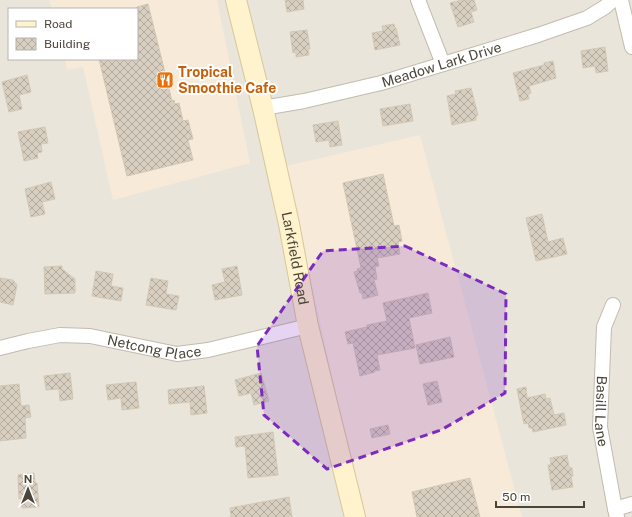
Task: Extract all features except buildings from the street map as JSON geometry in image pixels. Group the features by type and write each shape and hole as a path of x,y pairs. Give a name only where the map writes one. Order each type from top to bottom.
{"main road":[{"name":"Larkfield Road","path":"236,0 263,108 289,224 308,326 355,517"}],"street":[{"path":"418,0 442,64"},
{"name":"Meadow Lark Drive","path":"263,108 304,101 381,83 538,35 587,18 605,7 613,0"},
{"path":"621,0 632,48"},
{"name":"Basill Lane","path":"613,305 604,327 600,427 616,513"},
{"name":"Netcong Place","path":"0,348 60,335 90,336 177,354 208,350 308,326"},
{"path":"616,513 632,504"}],"highlighted area":[{"path":"405,246 506,294 505,393 441,430 327,469 264,415 257,346 323,251"}],"shaded area":[{"path":"0,0 632,0 632,517 0,517"},
{"path":"49,0 217,0 250,163 113,200 83,67 67,70 65,60 138,60 138,8 52,8"},
{"path":"420,135 522,517 363,517 286,166"}],"place":[{"name":"Tropical Smoothie Cafe","path":"165,80"}]}
